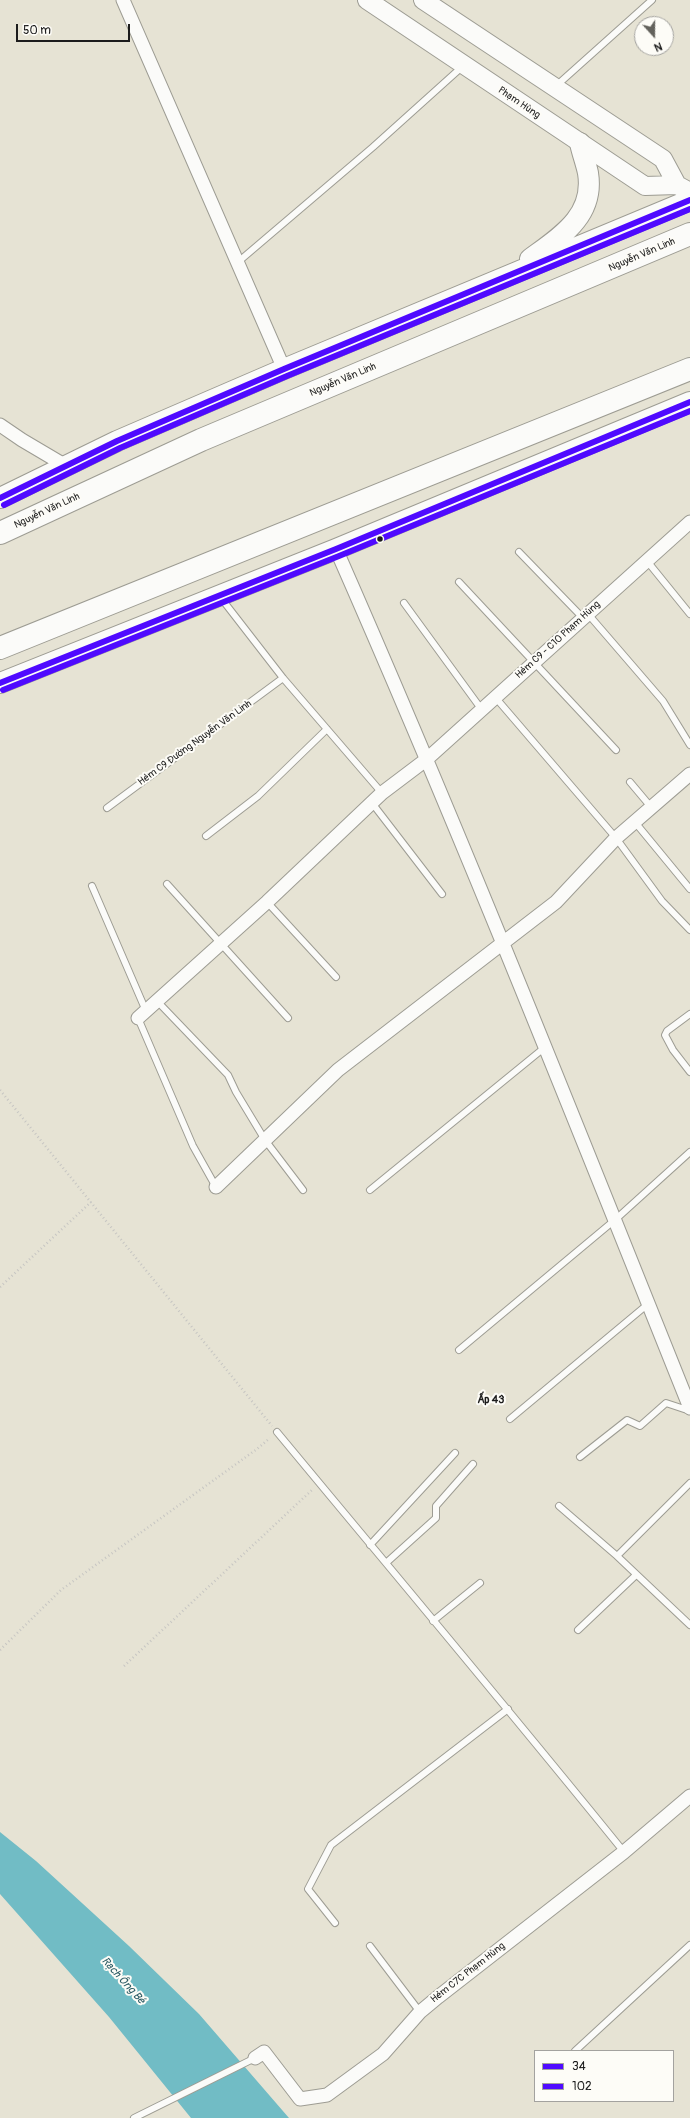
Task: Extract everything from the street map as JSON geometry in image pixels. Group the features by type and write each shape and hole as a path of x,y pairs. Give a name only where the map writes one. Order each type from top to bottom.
{"highway":[{"name":"Nguyễn Văn Linh","path":"0,533 194,443 690,234"},
{"path":"0,648 690,369"}],"main road":[{"name":"Phạm Hùng","path":"367,0 580,144 646,186 683,188"},
{"name":"Phạm Hùng","path":"423,0 663,159 683,188"},
{"path":"505,278 567,232 585,209 589,192 588,173 580,144"},
{"path":"0,498 117,441 284,369 690,200"},
{"path":"0,683 336,549 690,402"}],"street":[{"path":"123,0 236,263 284,369"},
{"path":"0,425 66,466"},
{"name":"Hẻm C9 - C10 Phạm Hùng","path":"142,1014 220,942 268,902 382,793 427,759 690,522"},
{"path":"336,549 427,759 544,1048 616,1219 690,1408"},
{"path":"216,1187 338,1070 556,902 616,838 650,807 690,774"},
{"name":"Hẻm C7C Phạm Hùng","path":"255,2058 264,2052 300,2099 327,2095 384,2054 420,2012 624,1852 690,1796"}],"lane":[{"path":"554,87 652,0"},
{"path":"236,263 464,66"},
{"path":"519,552 586,616 664,701 690,745"},
{"path":"647,561 690,614"},
{"path":"459,582 616,750"},
{"path":"219,595 283,678 382,793"},
{"path":"404,603 482,710"},
{"name":"Hẻm C9 Đường Nguyễn Văn Linh","path":"107,808 283,678"},
{"path":"495,698 616,838 662,901 690,930"},
{"path":"206,836 258,796 327,729"},
{"path":"630,782 650,807"},
{"path":"372,803 442,894"},
{"path":"634,822 690,889"},
{"path":"167,884 288,1018"},
{"path":"92,886 193,1146 216,1187"},
{"path":"268,902 336,977"},
{"path":"157,1000 228,1076 265,1140 303,1190"},
{"path":"690,1014 667,1031 665,1035 673,1050 690,1072"},
{"path":"370,1190 544,1048"},
{"path":"459,1350 616,1219 690,1152"},
{"path":"510,1419 648,1304"},
{"path":"580,1457 627,1420 640,1426 666,1403 690,1411"},
{"path":"277,1432 433,1621 508,1709 624,1852"},
{"path":"370,1545 455,1453"},
{"path":"386,1563 436,1518 436,1506 473,1464"},
{"path":"617,1556 690,1483"},
{"path":"559,1506 617,1556 636,1576 690,1624"},
{"path":"578,1630 636,1576"},
{"path":"433,1621 480,1583"},
{"path":"335,1923 308,1889 331,1845 508,1709"},
{"path":"576,2050 690,1945"},
{"path":"370,1946 420,2012"},
{"path":"134,2118 255,2058"}],"path":[{"path":"0,1090 277,1432 257,1449 61,1590 0,1650"},
{"path":"0,1287 91,1202"},
{"path":"124,1666 319,1483"}],"water":[{"name":"Rạch Ông Bé","path":"0,1832 36,1861 129,1946 199,2014 289,2118 191,2118 109,2017 0,1894"}],"transit line":[{"name":"34","path":"0,498 117,441 284,369 690,200"},
{"name":"102","path":"4,505 120,448 287,376 690,209"},
{"name":"34","path":"0,683 336,549 690,402"},
{"name":"102","path":"3,690 339,556 690,411"}],"district":[{"name":"Ấp 43","path":"491,1400"}]}
